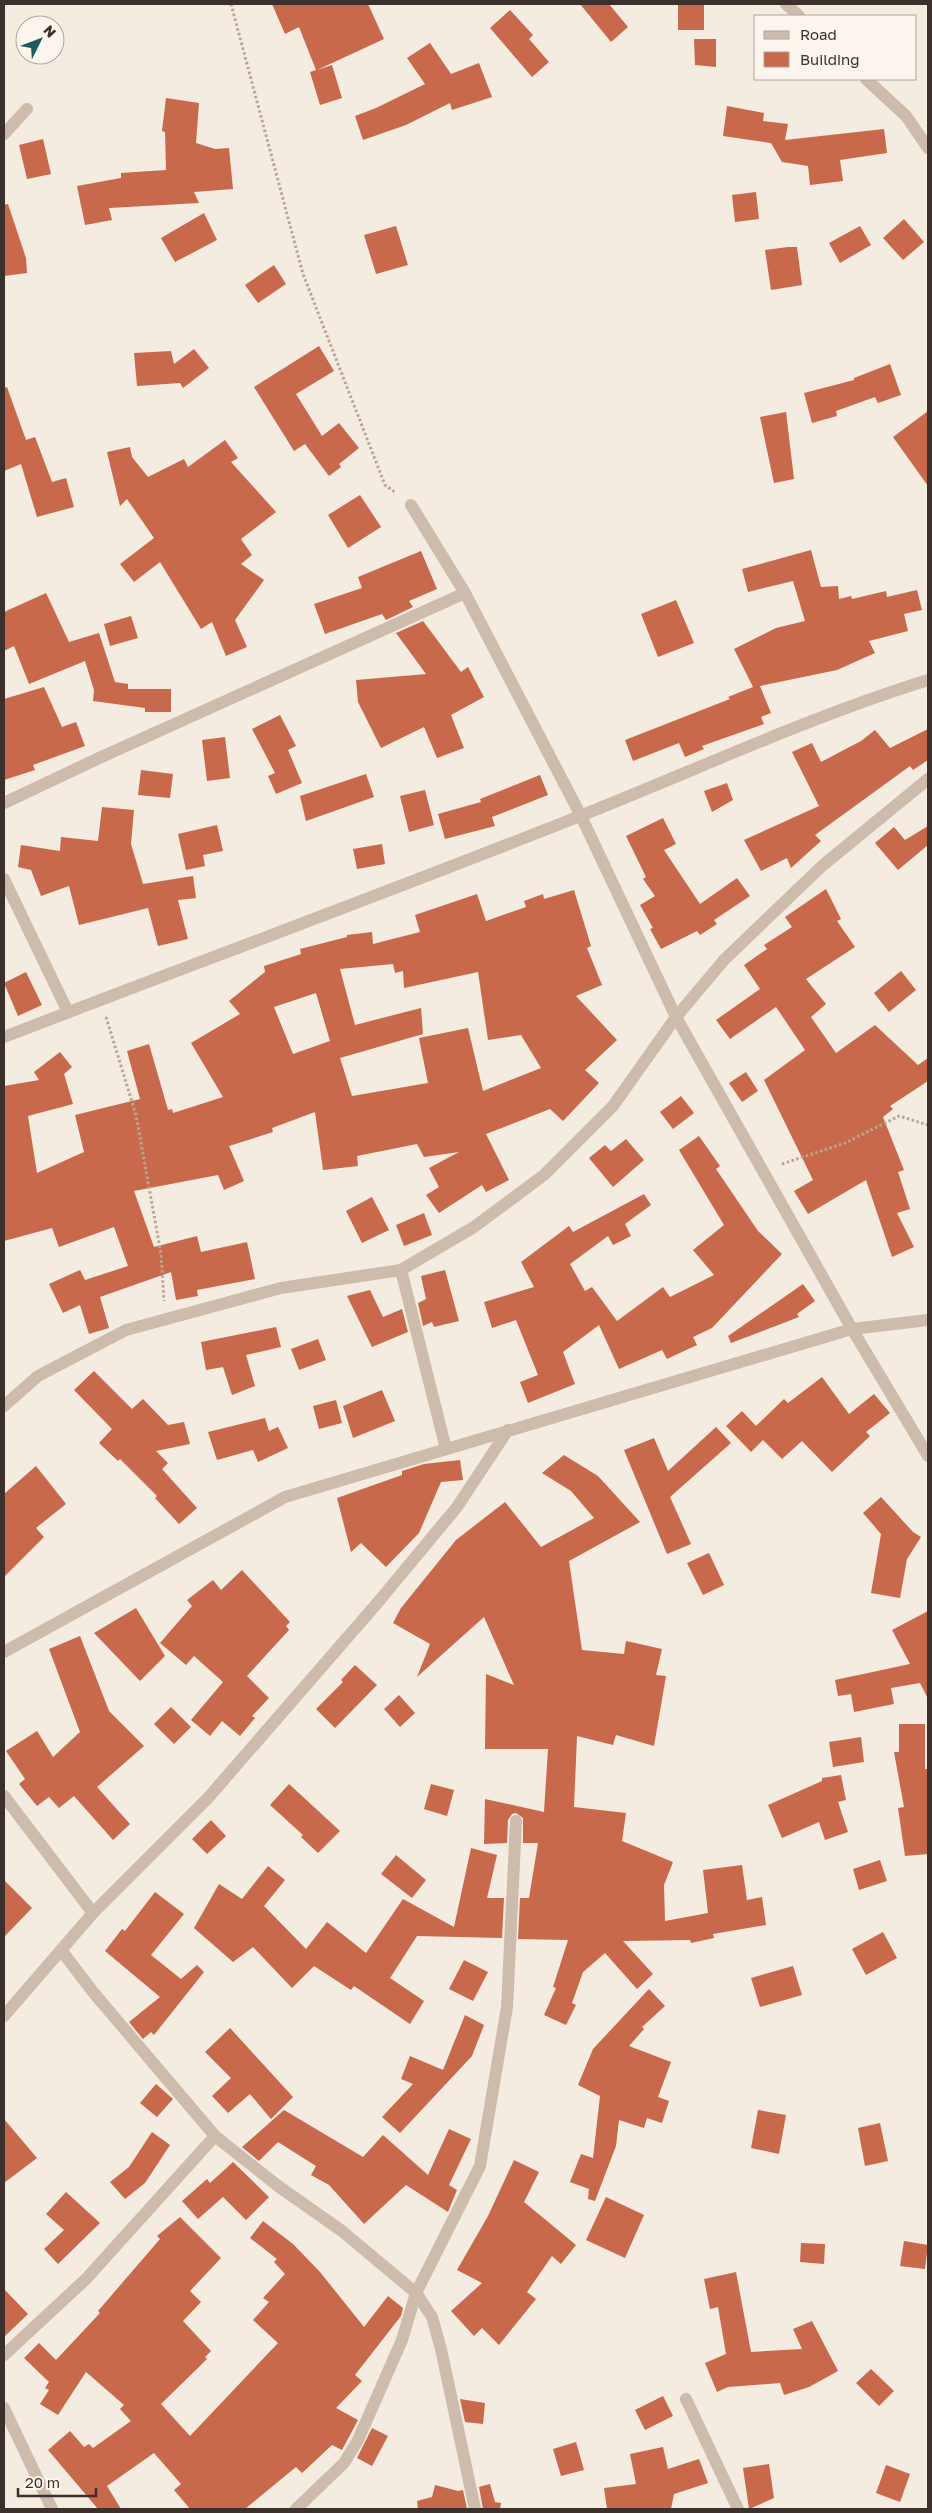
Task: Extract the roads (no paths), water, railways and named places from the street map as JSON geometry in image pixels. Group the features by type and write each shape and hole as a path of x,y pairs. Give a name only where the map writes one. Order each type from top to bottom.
{"street":[{"path":"786,4 799,15"},
{"path":"867,80 906,116 928,148"},
{"path":"4,134 27,109"},
{"path":"411,504 466,593 581,816 676,1016 852,1329 928,1456"},
{"path":"4,803 96,758 466,593"},
{"path":"4,1037 581,816 684,771 928,680"},
{"path":"4,1406 38,1376 126,1330 281,1288 401,1270 474,1227 544,1175 613,1106 676,1016 724,960 822,866 928,779"},
{"path":"4,879 68,1012"},
{"path":"401,1270 446,1449"},
{"path":"4,1652 285,1497 852,1329 928,1320"},
{"path":"4,2016 93,1913 208,1798 379,1601 457,1507 508,1430"},
{"path":"4,1796 93,1913"},
{"path":"296,2509 344,2463 358,2440 402,2340 416,2293 480,2166 506,2007 516,1821"},
{"path":"61,1950 93,1992 215,2136 278,2186 342,2231 416,2293 432,2316 439,2341 475,2509"},
{"path":"4,2355 86,2279 215,2136"},
{"path":"686,2399 738,2509"},
{"path":"4,2408 52,2509"}]}
